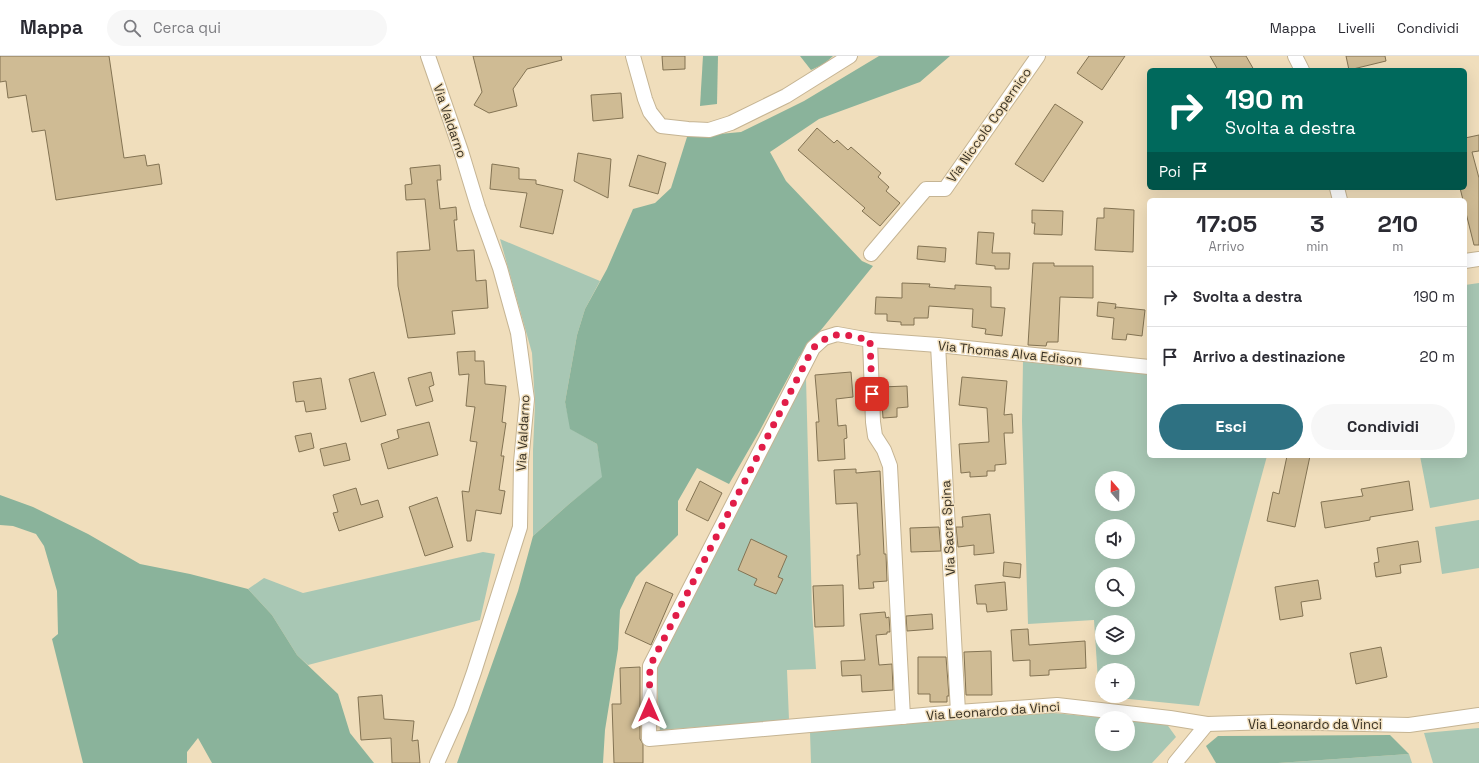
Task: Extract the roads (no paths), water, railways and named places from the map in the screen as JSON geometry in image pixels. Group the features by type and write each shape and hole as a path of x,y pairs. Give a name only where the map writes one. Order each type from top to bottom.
{"street":[{"name":"Via Valdarno","path":"428,56 461,151 478,207 500,268 518,333 527,399 521,462 520,527 461,709 437,763"},
{"path":"633,56 650,112 661,126 709,130 731,123 786,96 850,56"},
{"name":"Via Niccolò Copernico","path":"872,254 926,189 945,189 1038,56"},
{"path":"1295,56 1301,68"},
{"path":"1467,261 1479,259"},
{"name":"Via Leonardo da Vinci","path":"870,340 837,334 824,338 813,348 650,666 649,739 958,712 1057,705 1170,718 1207,724 1274,722 1409,725 1479,715"},
{"path":"870,340 873,422 876,436 884,450 890,466 904,717"},
{"name":"Via Thomas Alva Edison","path":"870,340 938,345 1147,367"},
{"name":"Via Sacra Spina","path":"938,345 958,712"},
{"path":"1175,763 1207,724"}]}
